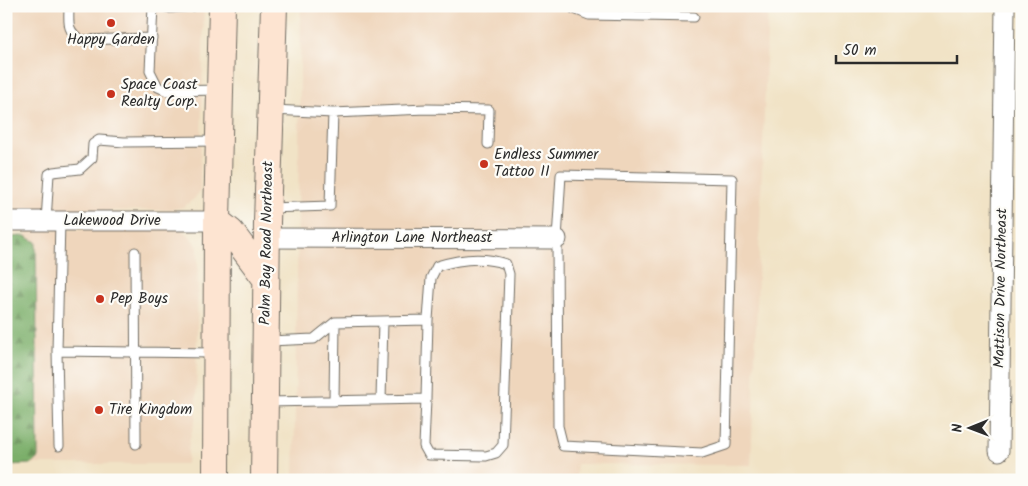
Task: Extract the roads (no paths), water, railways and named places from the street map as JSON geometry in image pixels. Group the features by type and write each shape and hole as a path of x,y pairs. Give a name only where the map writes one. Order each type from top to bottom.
{"main road":[{"path":"216,480 218,141 222,6"},
{"name":"Palm Bay Road Northeast","path":"264,480 266,238 274,6"},
{"path":"218,192 236,219 250,230 266,238"},
{"path":"217,220 231,232 266,279"}],"street":[{"name":"Mattison Drive Northeast","path":"999,451 1005,6"},
{"name":"Lakewood Drive","path":"6,221 217,220"},
{"name":"Arlington Lane Northeast","path":"266,238 557,238"}],"lane":[{"path":"69,6 69,29 73,35 81,40 152,38"},
{"path":"153,6 150,71 158,87 167,91 219,90"},
{"path":"163,6 170,8 194,6"},
{"path":"572,6 588,16 694,16"},
{"path":"270,110 333,113 426,109 489,110 488,144"},
{"path":"267,208 330,206 333,113"},
{"path":"59,446 53,221 49,174 80,169 92,158 93,144 99,140 124,142 218,141"},
{"path":"561,175 732,179 726,445 702,453 563,446 558,426 557,238 561,175"},
{"path":"135,252 134,352 136,444"},
{"path":"454,260 494,260 506,264 509,274 503,445 496,453 486,456 429,455 424,446 426,399 430,278 437,266 454,260"},
{"path":"266,341 314,339 335,322 428,320"},
{"path":"381,400 383,321"},
{"path":"334,401 335,322"},
{"path":"57,351 216,353"},
{"path":"265,402 426,399"}],"place":[{"name":"Happy Garden","path":"111,23"},
{"name":"Space Coast Realty Corp.","path":"111,94"},
{"name":"Endless Summer Tattoo II","path":"484,164"},
{"name":"Pep Boys","path":"100,299"},
{"name":"Tire Kingdom","path":"99,410"}]}
